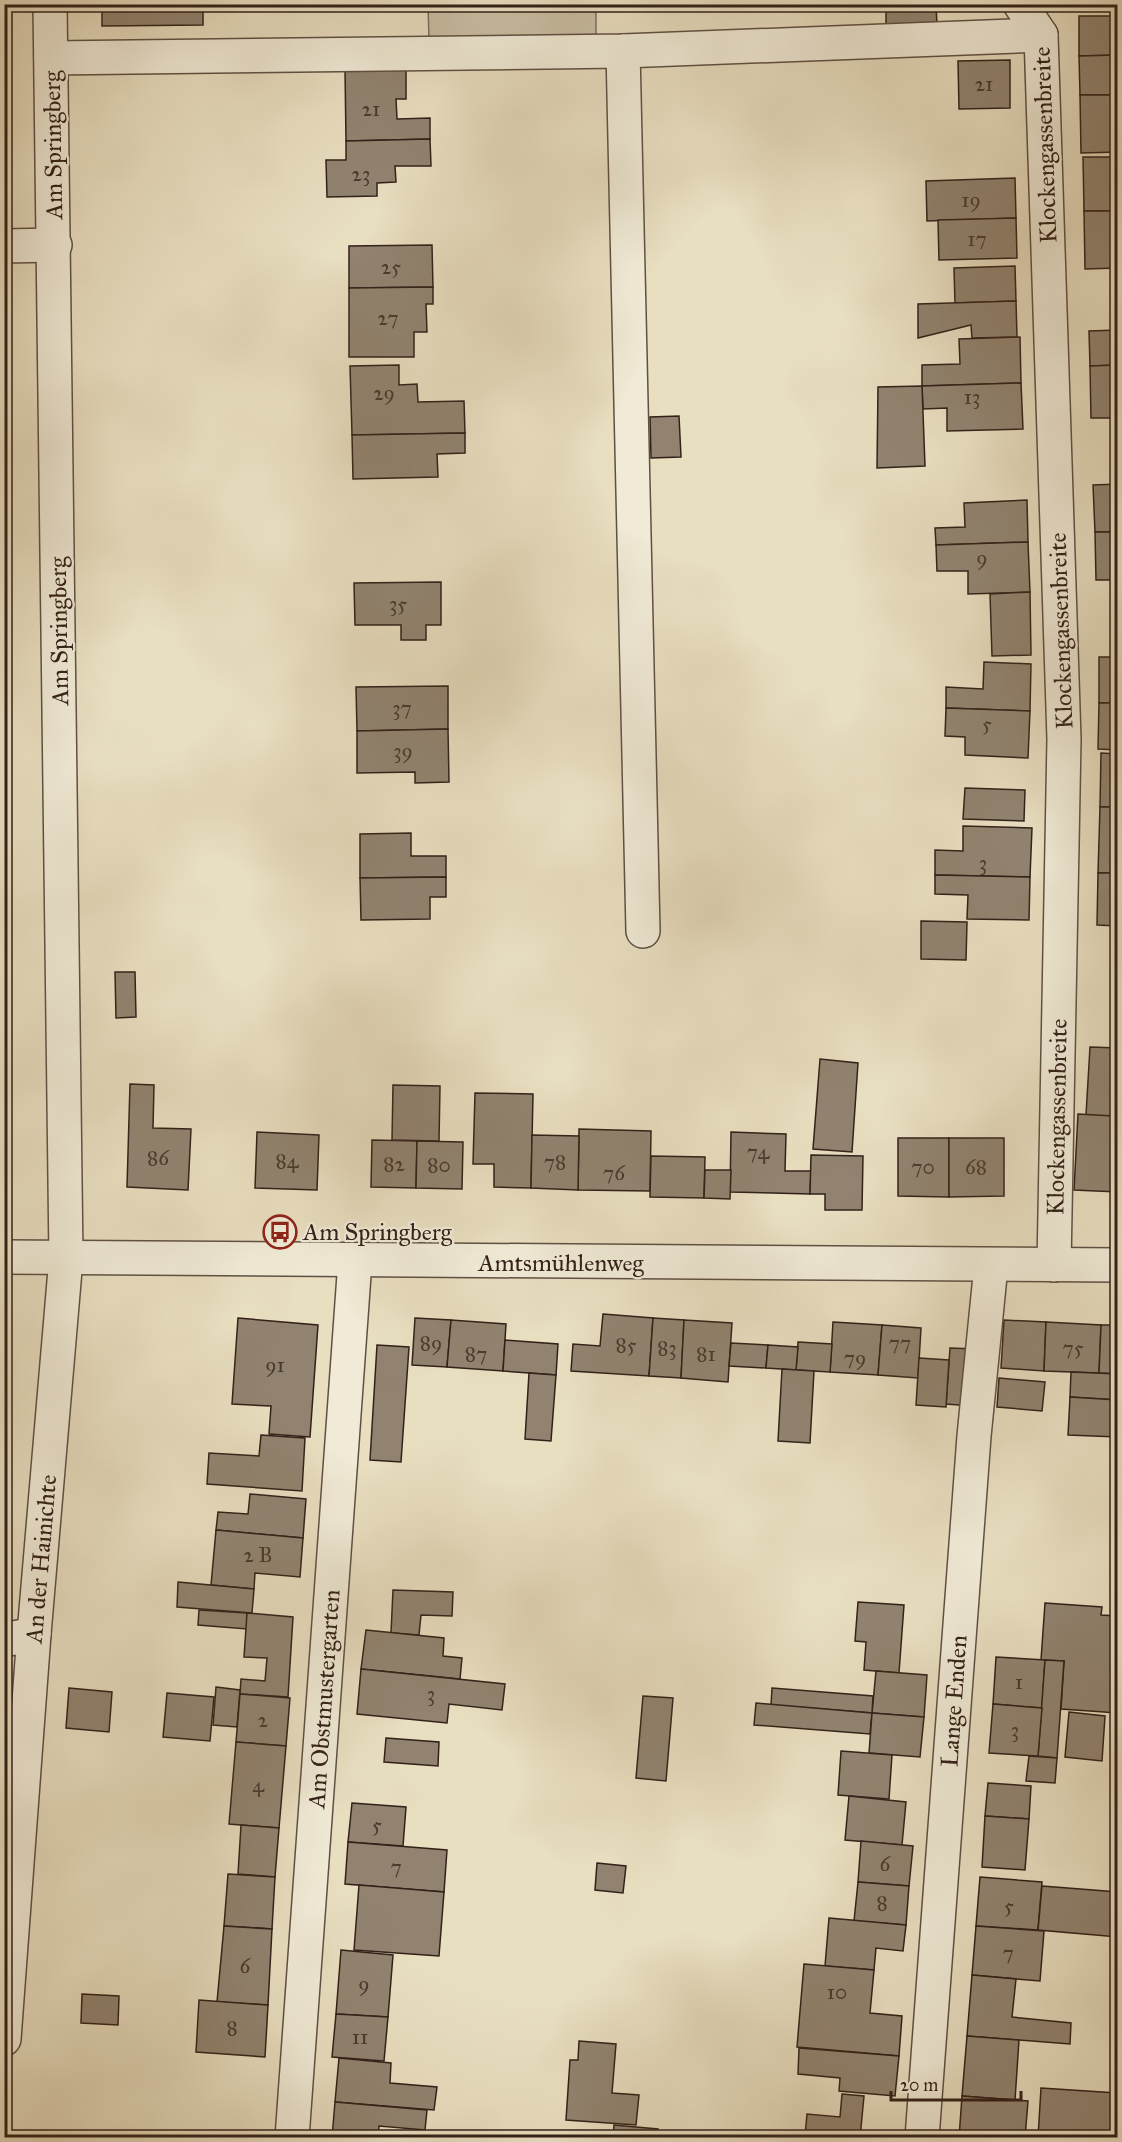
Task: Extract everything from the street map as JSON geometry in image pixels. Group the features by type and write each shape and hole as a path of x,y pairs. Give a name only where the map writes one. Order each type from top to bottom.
{"street":[{"name":"Am Springberg","path":"50,4 55,245 66,1258"},
{"name":"Klockengassenbreite","path":"1020,4 1041,35 1065,739 1054,1265"},
{"path":"51,58 623,51 1041,35"},
{"path":"623,51 643,931"},
{"path":"4,246 55,245"},
{"name":"Amtsmühlenweg","path":"4,1257 991,1266 1118,1265"},
{"name":"An der Hainichte","path":"4,2039 19,1637 66,1258"},
{"name":"Am Obstmustergarten","path":"292,2138 355,1261"},
{"name":"Lange Enden","path":"922,2138 974,1436 991,1266"}],"shaded area":[{"path":"428,5 596,5 596,39 429,39"}],"building":[{"path":"102,4 203,4 203,25 102,26"},
{"path":"886,4 936,4 937,26 886,27"},
{"path":"1079,16 1118,16 1118,55 1079,56"},
{"path":"1118,55 1118,95 1080,95 1079,56"},
{"path":"1010,60 1010,108 959,109 958,61"},
{"path":"345,70 406,70 406,99 396,99 397,119 430,118 430,139 346,141"},
{"path":"1080,95 1118,95 1118,152 1081,153"},
{"path":"430,139 431,166 395,166 396,182 377,183 377,196 327,197 326,160 346,160 346,141"},
{"path":"1083,157 1118,157 1118,211 1084,211"},
{"path":"1015,178 1016,218 927,221 926,181"},
{"path":"1084,211 1118,211 1118,268 1085,269"},
{"path":"1016,218 1017,258 939,260 938,220"},
{"path":"432,245 433,287 349,288 349,246"},
{"path":"1015,266 1016,301 955,303 954,268"},
{"path":"433,287 433,304 426,304 427,332 414,332 414,357 349,357 349,288"},
{"path":"1016,301 1017,337 972,338 971,325 918,338 918,304"},
{"path":"1118,330 1118,365 1090,366 1089,331"},
{"path":"1020,337 1021,383 922,386 922,365 960,364 959,339"},
{"path":"399,365 399,385 417,384 418,402 464,401 465,433 352,435 350,366"},
{"path":"1118,365 1118,424 1114,418 1091,418 1090,366"},
{"path":"1021,383 1023,429 947,431 947,408 923,409 922,386"},
{"path":"922,386 925,466 877,468 878,387"},
{"path":"679,416 681,457 651,458 650,417"},
{"path":"465,433 465,453 437,454 438,477 353,479 352,435"},
{"path":"1118,484 1118,532 1095,532 1093,485"},
{"path":"1027,500 1028,542 936,545 935,528 965,527 964,503"},
{"path":"1095,532 1118,532 1118,580 1096,580"},
{"path":"1028,542 1030,592 968,594 968,571 937,571 936,545"},
{"path":"441,582 441,625 426,625 426,640 401,640 401,625 355,625 354,583"},
{"path":"1030,592 1031,655 992,656 990,594"},
{"path":"1099,657 1118,657 1118,703 1099,703"},
{"path":"984,662 1031,664 1030,711 946,708 946,687 983,689"},
{"path":"448,686 448,729 357,731 356,687"},
{"path":"1099,703 1118,703 1118,750 1098,749"},
{"path":"946,708 1030,711 1028,758 965,755 965,737 945,736"},
{"path":"448,729 449,782 415,783 415,772 357,773 357,731"},
{"path":"1101,753 1118,754 1118,807 1100,807"},
{"path":"965,788 1025,790 1024,821 963,819"},
{"path":"1100,807 1118,807 1118,873 1098,873"},
{"path":"963,826 1032,828 1030,877 935,875 935,850 963,851"},
{"path":"411,833 411,856 446,856 446,877 360,878 360,834"},
{"path":"1098,873 1118,873 1118,926 1097,925"},
{"path":"935,875 1030,877 1029,920 967,919 968,895 935,894"},
{"path":"446,877 446,897 430,897 430,919 361,920 360,878"},
{"path":"921,921 967,922 966,960 921,959"},
{"path":"115,972 135,972 136,1017 116,1018"},
{"path":"1090,1047 1118,1048 1118,1117 1086,1115"},
{"path":"820,1059 858,1063 852,1152 813,1149"},
{"path":"130,1084 154,1085 153,1128 191,1129 188,1190 127,1187"},
{"path":"393,1085 440,1086 439,1141 392,1140"},
{"path":"475,1093 533,1094 531,1188 494,1187 494,1164 473,1164"},
{"path":"1078,1114 1113,1116 1111,1146 1118,1146 1118,1192 1074,1190"},
{"path":"579,1129 651,1131 650,1191 578,1190"},
{"path":"257,1132 319,1135 317,1190 255,1188"},
{"path":"731,1132 786,1134 785,1171 811,1171 810,1194 730,1192"},
{"path":"532,1135 579,1136 578,1190 531,1188"},
{"path":"898,1138 949,1138 949,1197 898,1196"},
{"path":"949,1138 1004,1138 1004,1196 949,1197"},
{"path":"372,1140 417,1141 416,1188 371,1187"},
{"path":"417,1141 463,1142 462,1189 416,1188"},
{"path":"811,1155 863,1156 862,1210 825,1210 825,1194 810,1194"},
{"path":"651,1156 705,1157 704,1198 650,1197"},
{"path":"705,1170 731,1170 730,1199 704,1198"},
{"path":"603,1314 653,1318 649,1376 571,1371 573,1344 600,1346"},
{"path":"238,1318 318,1325 310,1437 269,1434 271,1406 232,1404"},
{"path":"415,1318 451,1320 447,1367 412,1365"},
{"path":"653,1318 684,1320 681,1378 649,1376"},
{"path":"451,1320 506,1324 503,1371 447,1367"},
{"path":"684,1320 732,1323 728,1382 681,1378"},
{"path":"1004,1320 1046,1322 1044,1371 1001,1368"},
{"path":"833,1322 882,1325 878,1375 830,1372"},
{"path":"1046,1322 1101,1325 1099,1373 1044,1371"},
{"path":"882,1325 921,1328 918,1378 878,1375"},
{"path":"1101,1325 1118,1325 1118,1374 1099,1373"},
{"path":"505,1340 558,1344 556,1375 503,1371"},
{"path":"798,1342 832,1344 830,1372 796,1370"},
{"path":"731,1343 768,1345 766,1368 729,1366"},
{"path":"377,1345 409,1347 401,1462 370,1460"},
{"path":"768,1345 798,1347 796,1370 766,1368"},
{"path":"950,1348 975,1349 972,1406 946,1404"},
{"path":"919,1358 949,1360 946,1407 916,1405"},
{"path":"782,1369 814,1371 810,1443 778,1441"},
{"path":"1071,1372 1118,1374 1118,1400 1070,1397"},
{"path":"529,1373 556,1375 551,1441 525,1439"},
{"path":"999,1378 1045,1382 1042,1411 997,1407"},
{"path":"1070,1397 1118,1400 1118,1437 1068,1435"},
{"path":"261,1435 305,1438 302,1491 207,1484 209,1453 259,1456"},
{"path":"250,1494 306,1499 303,1538 216,1530 218,1512 248,1514"},
{"path":"216,1530 303,1538 300,1577 255,1573 254,1589 211,1585"},
{"path":"178,1582 254,1589 252,1613 177,1607"},
{"path":"393,1590 453,1592 452,1616 421,1615 419,1635 391,1633"},
{"path":"858,1602 904,1605 899,1673 864,1670 866,1642 855,1641"},
{"path":"1045,1603 1102,1607 1101,1615 1118,1616 1118,1713 1061,1709 1064,1661 1041,1660"},
{"path":"199,1610 247,1613 247,1629 198,1625"},
{"path":"247,1613 293,1617 288,1697 240,1694 241,1679 265,1681 267,1658 244,1657"},
{"path":"366,1630 444,1638 443,1656 462,1658 460,1679 361,1669"},
{"path":"996,1657 1045,1660 1042,1708 993,1704"},
{"path":"1045,1660 1064,1661 1057,1758 1038,1756"},
{"path":"361,1669 505,1684 502,1710 449,1704 447,1723 357,1714"},
{"path":"876,1671 927,1675 924,1717 872,1713"},
{"path":"216,1687 240,1690 237,1727 213,1725"},
{"path":"69,1688 112,1692 109,1732 66,1728"},
{"path":"772,1688 873,1696 872,1713 771,1705"},
{"path":"167,1693 214,1697 210,1741 163,1737"},
{"path":"240,1694 290,1698 286,1746 236,1742"},
{"path":"643,1696 673,1698 666,1781 636,1778"},
{"path":"756,1703 872,1713 870,1734 754,1725"},
{"path":"993,1704 1042,1708 1038,1756 989,1753"},
{"path":"1069,1712 1105,1716 1102,1761 1065,1757"},
{"path":"872,1713 924,1717 920,1757 869,1753"},
{"path":"386,1738 439,1742 438,1766 384,1762"},
{"path":"236,1742 286,1746 279,1828 229,1824"},
{"path":"841,1751 892,1755 889,1799 838,1795"},
{"path":"1029,1756 1057,1758 1055,1783 1026,1781"},
{"path":"988,1783 1031,1786 1029,1819 985,1816"},
{"path":"849,1796 906,1802 902,1845 845,1840"},
{"path":"352,1803 406,1807 403,1846 348,1842"},
{"path":"985,1816 1029,1819 1025,1870 982,1867"},
{"path":"241,1825 279,1828 275,1877 238,1874"},
{"path":"861,1841 913,1846 909,1886 858,1882"},
{"path":"348,1842 447,1850 444,1892 345,1884"},
{"path":"597,1863 626,1866 623,1893 595,1890"},
{"path":"228,1874 275,1877 272,1929 224,1926"},
{"path":"980,1877 1042,1882 1038,1930 976,1926"},
{"path":"858,1882 909,1886 906,1925 854,1921"},
{"path":"359,1885 444,1892 439,1956 354,1950"},
{"path":"1042,1886 1118,1892 1118,1937 1038,1930"},
{"path":"829,1918 906,1925 903,1951 876,1948 874,1970 825,1966"},
{"path":"224,1926 272,1929 268,2005 217,2002"},
{"path":"976,1926 1044,1931 1040,1981 972,1975"},
{"path":"341,1950 393,1955 388,2017 336,2014"},
{"path":"804,1964 874,1970 870,2013 902,2016 899,2056 797,2047"},
{"path":"972,1975 1016,1979 1012,2017 1071,2023 1070,2044 967,2036"},
{"path":"82,1994 119,1996 118,2025 81,2023"},
{"path":"199,2000 268,2005 265,2057 196,2052"},
{"path":"336,2014 388,2017 384,2061 332,2057"},
{"path":"967,2036 1019,2040 1015,2100 962,2096"},
{"path":"579,2041 616,2044 612,2093 639,2095 636,2125 566,2120 570,2060 578,2060"},
{"path":"799,2048 899,2056 895,2096 839,2091 840,2078 798,2074"},
{"path":"339,2058 391,2063 390,2083 437,2087 434,2110 335,2102"},
{"path":"1041,2088 1117,2093 1114,2138 1087,2136 1086,2138 1038,2138"},
{"path":"842,2094 864,2096 860,2138 805,2136 807,2114 840,2117"},
{"path":"962,2096 1028,2101 1025,2138 959,2138"},
{"path":"335,2102 427,2110 425,2130 379,2126 378,2138 332,2138"},
{"path":"614,2125 658,2129 657,2138 613,2138"},
{"path":"760,2132 805,2136 824,2138 759,2138"}],"place":[{"name":"Am Springberg","path":"280,1232"}]}
